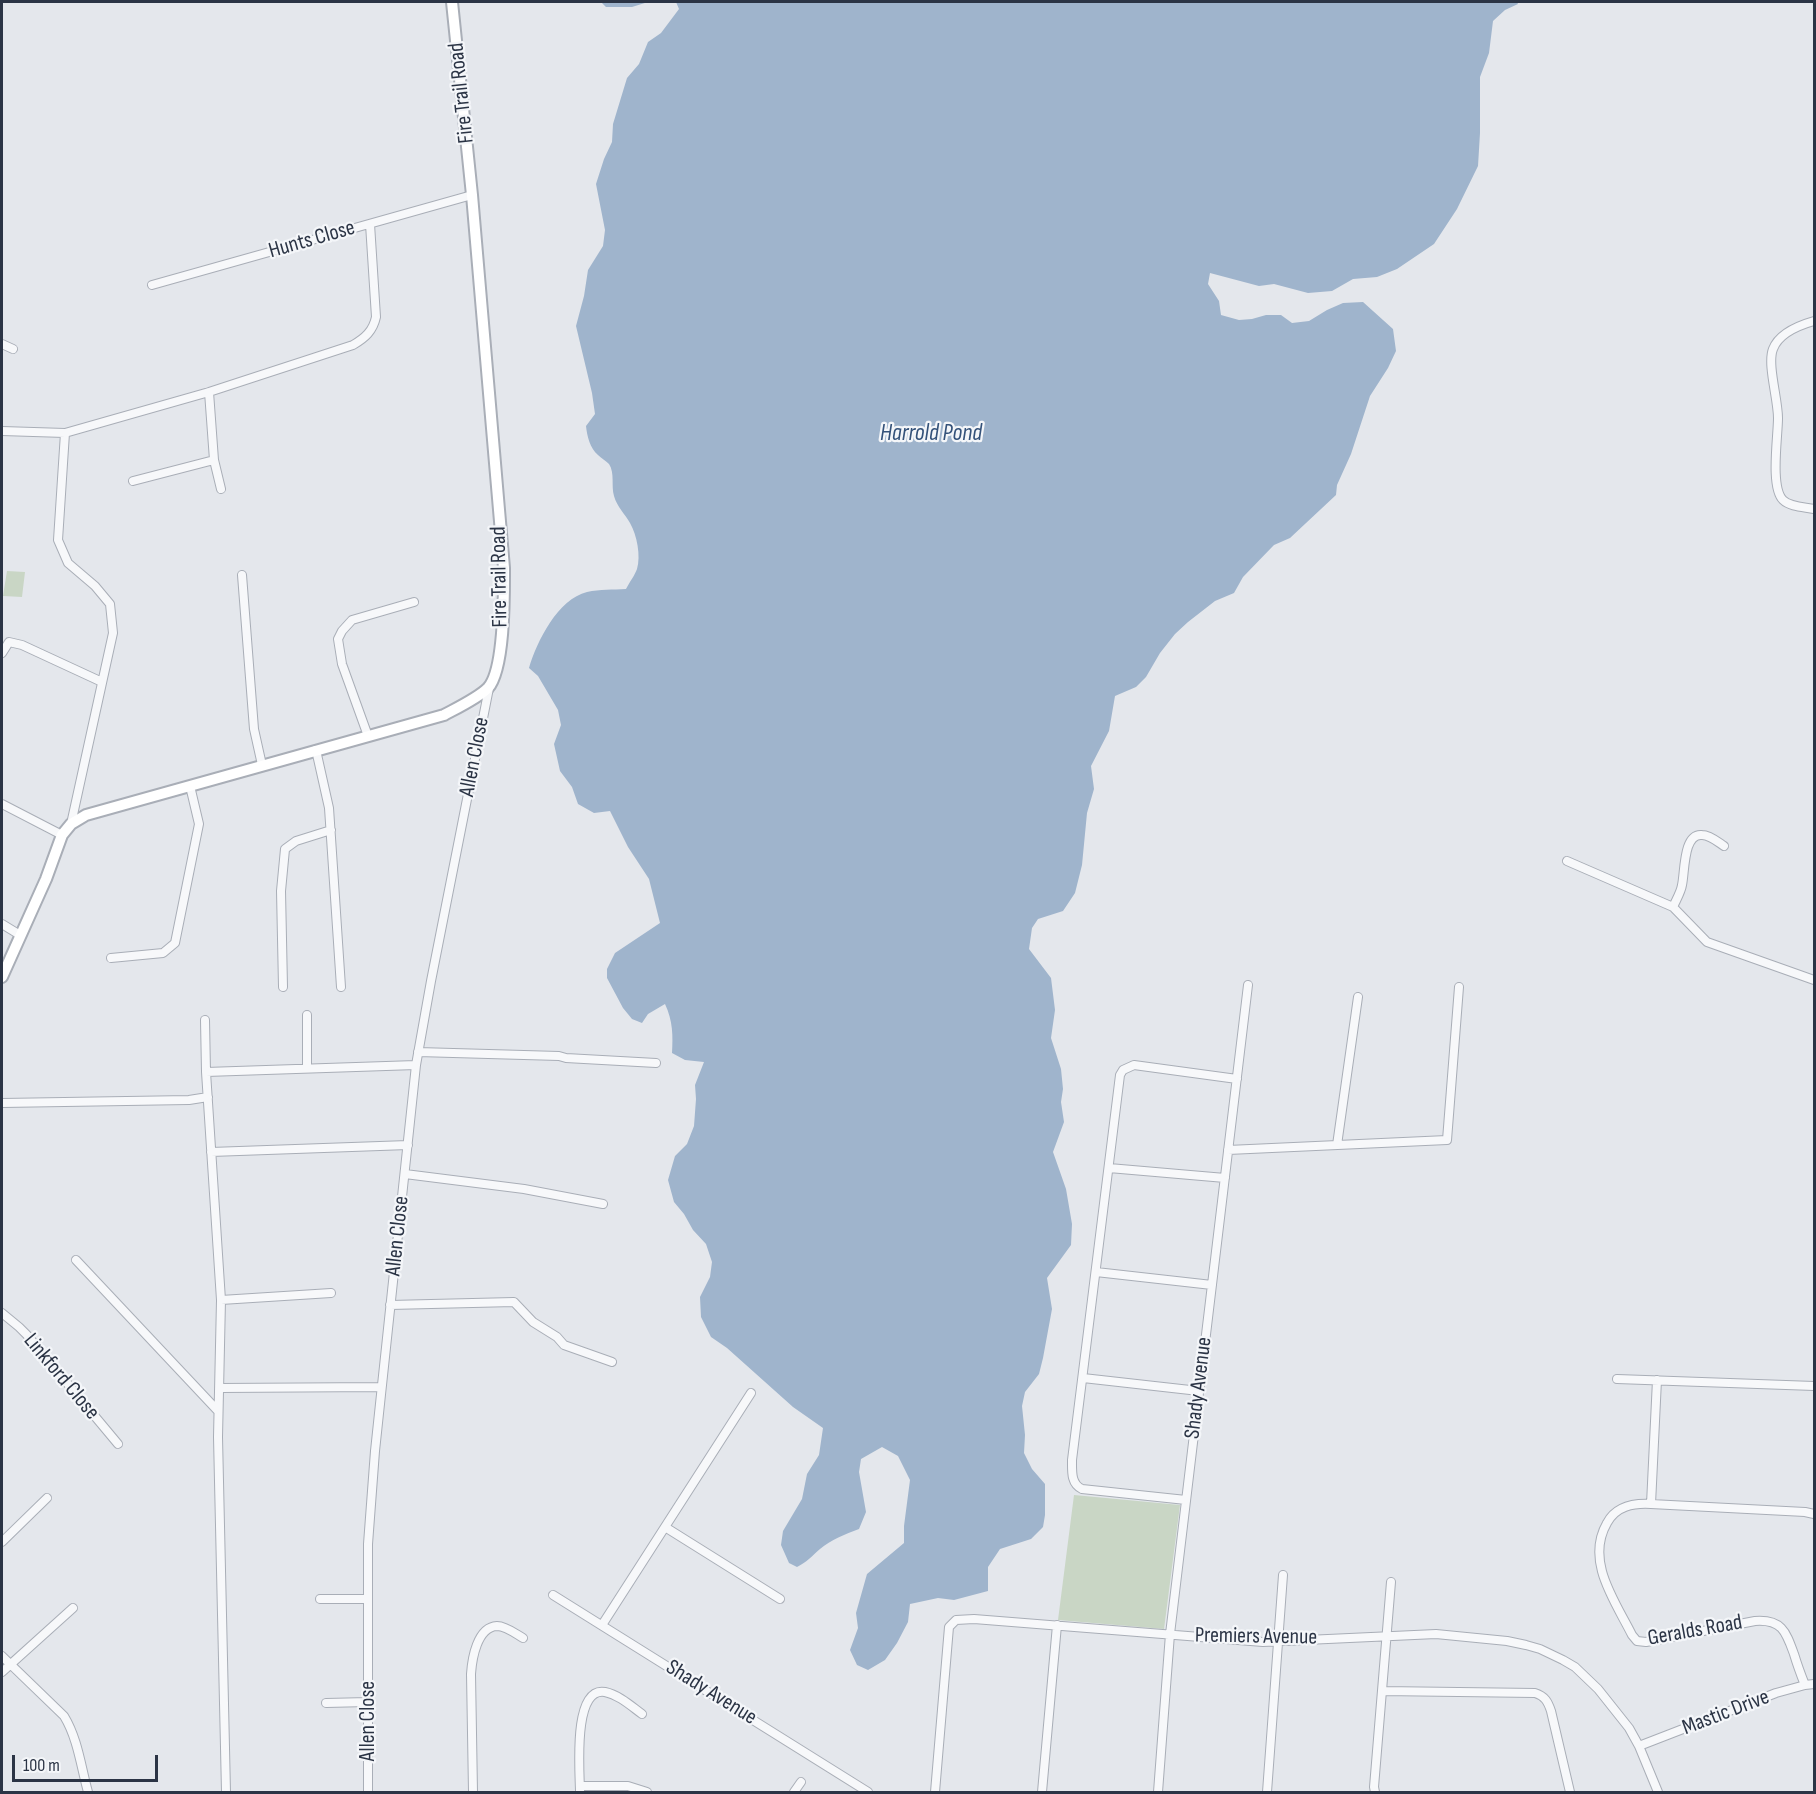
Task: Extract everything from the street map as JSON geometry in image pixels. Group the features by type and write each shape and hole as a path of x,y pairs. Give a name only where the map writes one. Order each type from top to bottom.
{"street":[{"name":"Fire Trail Road","path":"452,2 472,195 504,568 505,610 496,668 489,687"},
{"name":"Hunts Close","path":"152,285 472,195"},
{"path":"2,431 65,433 208,392 352,345 365,338 374,326 376,316 370,224"},
{"path":"1815,321 1797,327 1783,336 1775,345 1771,360 1777,408 1777,483 1780,496 1787,503 1815,509"},
{"path":"2,344 14,349"},
{"path":"208,392 214,460 221,489"},
{"path":"65,433 58,540 68,563 95,586 110,604 113,633 71,824"},
{"path":"133,481 214,460"},
{"path":"242,575 254,729 262,765"},
{"path":"368,736 342,664 338,639 352,620 414,602"},
{"path":"2,653 9,642 22,645 102,682"},
{"path":"2,977 46,879 62,835 71,824 86,815 444,715 464,705 489,687"},
{"name":"Allen Close","path":"368,1792 368,1544 381,1387 416,1065 489,687"},
{"path":"316,750 329,808 341,987"},
{"path":"111,958 163,953 175,943 199,824 190,786"},
{"path":"2,804 62,835"},
{"path":"283,987 281,891 285,849 296,841 331,830"},
{"path":"1673,907 1682,885 1687,851 1694,837 1700,834 1706,835 1724,846"},
{"path":"1567,861 1673,907 1707,942 1815,980"},
{"path":"2,924 20,935"},
{"name":"Shady Avenue","path":"1158,1792 1170,1634 1248,985"},
{"path":"1228,1150 1447,1140 1459,987"},
{"path":"1337,1145 1358,997"},
{"path":"307,1015 307,1068"},
{"path":"205,1020 221,1300 218,1411 226,1792"},
{"path":"418,1052 559,1056 656,1063"},
{"path":"207,1072 416,1065"},
{"path":"1186,1500 1082,1489 1076,1486 1072,1460 1120,1075 1128,1066 1134,1065 1237,1079"},
{"path":"2,1103 189,1100 208,1097"},
{"path":"212,1152 408,1145"},
{"path":"1109,1168 1224,1178"},
{"path":"405,1174 524,1189 603,1204"},
{"path":"76,1260 218,1411"},
{"path":"1096,1272 1212,1285"},
{"path":"221,1300 332,1293"},
{"path":"390,1305 514,1302 533,1322 557,1337 564,1346 612,1362"},
{"name":"Linkford Close","path":"2,1313 27,1335 118,1444"},
{"path":"1083,1378 1199,1391"},
{"path":"1617,1379 1815,1386"},
{"path":"1651,1504 1657,1380"},
{"path":"220,1388 381,1387"},
{"path":"602,1625 751,1393"},
{"path":"2,1542 48,1498"},
{"name":"Geralds Road","path":"1805,1685 1787,1635 1772,1622 1755,1621 1646,1642 1635,1639 1606,1583 1600,1566 1599,1550 1604,1528 1615,1512 1629,1505 1651,1504 1815,1514"},
{"path":"665,1527 780,1599"},
{"path":"1267,1792 1283,1575"},
{"path":"1375,1792 1391,1582"},
{"name":"Shady Avenue","path":"553,1595 868,1792"},
{"path":"320,1599 368,1599"},
{"path":"2,1672 72,1608"},
{"name":"Premiers Avenue","path":"935,1792 949,1627 950,1624 962,1619 1244,1641 1436,1634 1507,1641 1540,1649 1575,1667 1620,1714 1640,1746 1658,1792"},
{"path":"1042,1792 1057,1625"},
{"path":"472,1792 471,1674 473,1654 483,1635 491,1628 501,1627 523,1638"},
{"path":"2,1656 64,1716 70,1726 88,1792"},
{"name":"Mastic Drive","path":"1640,1746 1776,1693 1815,1684"},
{"path":"1382,1691 1541,1695 1551,1711 1570,1792"},
{"path":"642,1714 619,1698 605,1692 593,1694 584,1709 581,1726 580,1789 628,1786 647,1792"},
{"path":"326,1703 368,1702"},
{"path":"794,1792 801,1782"}],"green space":[{"path":"7,571 25,572 22,597 3,596"},
{"path":"1074,1495 1180,1505 1164,1629 1058,1620"}],"water":[{"path":"601,2 648,2 632,7 606,7"},
{"name":"Harrold Pond","path":"676,2 1517,2 1518,4 1505,10 1493,21 1489,53 1480,77 1478,166 1457,209 1434,244 1397,269 1377,277 1353,279 1332,291 1308,293 1274,284 1259,286 1210,273 1208,284 1219,301 1221,315 1239,320 1281,315 1292,323 1309,321 1343,303 1363,302 1393,329 1396,351 1370,396 1351,454 1337,485 1336,495 1290,538 1274,545 1243,577 1234,593 1215,601 1175,634 1160,653 1146,677 1136,687 1115,696 1109,731 1091,766 1094,789 1087,813 1082,865 1075,893 1063,911 1038,919 1032,928 1029,949 1051,978 1055,1010 1051,1038 1061,1069 1063,1089 1061,1102 1064,1122 1053,1152 1066,1189 1072,1224 1071,1245 1047,1278 1052,1309 1043,1358 1039,1374 1025,1392 1022,1406 1024,1453 1032,1469 1045,1484 1043,1527 1031,1539 1000,1549 988,1567 988,1591 954,1600 938,1598 910,1604 908,1622 897,1643 885,1660 868,1670 857,1665 850,1650 858,1628 856,1613 867,1574 904,1543 910,1480 898,1456 882,1447 861,1459 859,1472 866,1512 859,1529 829,1543 797,1567 789,1563 781,1545 783,1531 802,1499 807,1474 819,1455 823,1428 793,1407 727,1348 711,1337 701,1317 700,1297 710,1277 712,1262 706,1244 693,1230 674,1202 668,1180 675,1156 687,1144 694,1126 695,1085 704,1062 685,1060 672,1053 672,1028 665,1004 648,1014 642,1023 632,1019 623,1008 607,978 607,969 615,953 660,923 649,879 628,847 610,811 594,813 578,804 572,787 560,771 554,744 561,725 558,710 538,676 529,668 537,646 550,622 567,603 587,592 626,589 637,569 639,558 636,539 630,523 615,500 611,468 595,452 588,438 586,426 595,414 576,326 588,270 603,246 605,230 596,184 612,142 613,124 627,78 639,64 648,42 661,33 679,9"}]}
